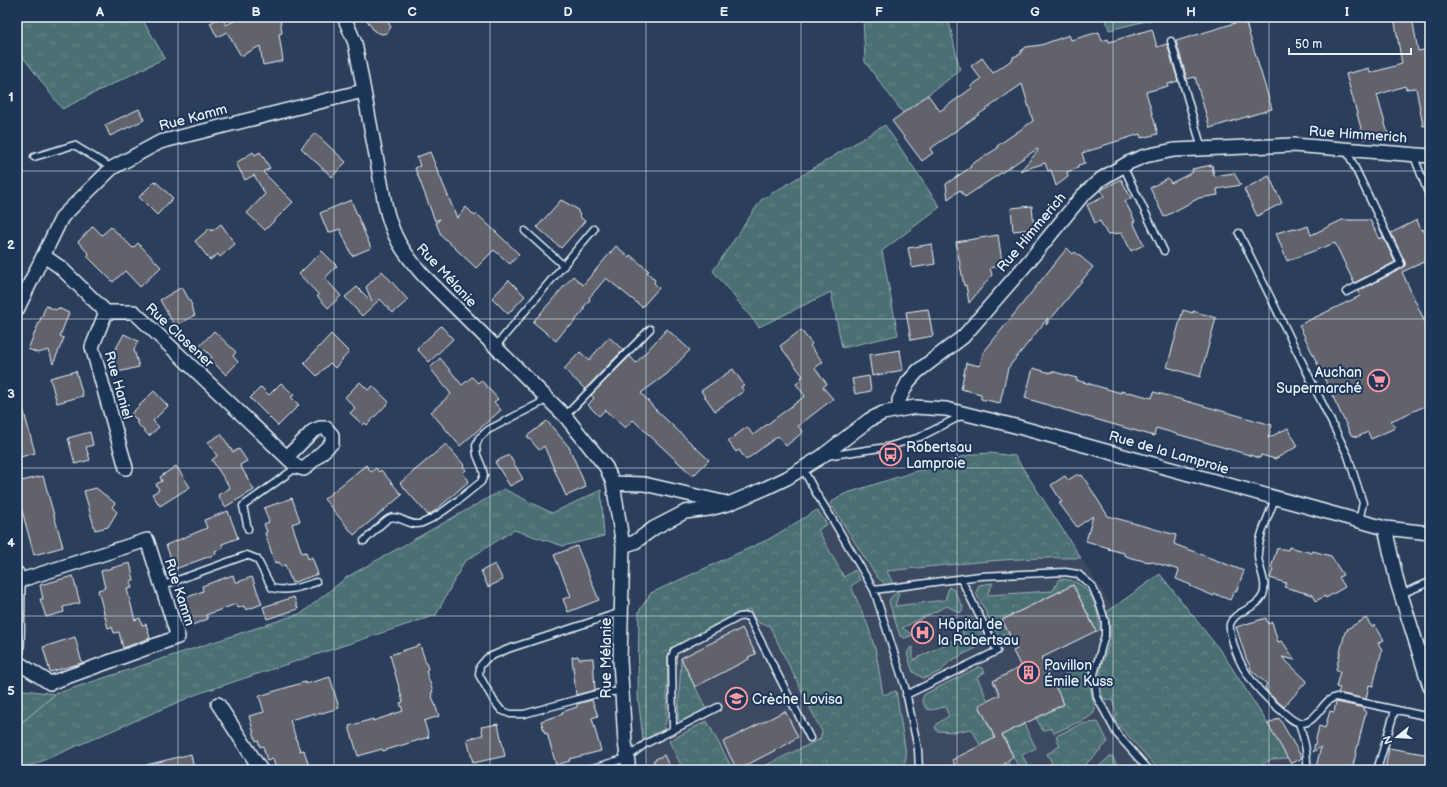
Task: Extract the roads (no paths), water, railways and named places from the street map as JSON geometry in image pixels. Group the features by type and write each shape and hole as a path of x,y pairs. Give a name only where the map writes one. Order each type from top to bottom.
{"street":[{"name":"Rue Mélanie","path":"344,17 355,43 389,223 396,239 406,255 423,275 565,416 606,467 613,483 623,546 621,690 628,764"},
{"name":"Rue Kamm","path":"17,310 62,217 112,168 160,142 363,91"},
{"name":"Rue Himmerich","path":"899,410 899,400 908,382 913,376 963,336 1029,261 1082,196 1101,180 1123,166 1145,156 1174,150 1293,145 1430,156"},
{"path":"44,256 60,267 106,312"},
{"name":"Rue Closener","path":"106,312 134,312 297,467"},
{"name":"Rue Haniel","path":"106,312 92,347 126,468"},
{"name":"Rue de la Lamproie","path":"899,410 915,407 934,408 965,414 1015,426 1385,528 1430,533"},
{"path":"623,546 635,542 654,528 685,512 709,509 728,504 766,488 803,469 869,420 883,413 899,410"},
{"path":"287,457 313,432 320,428 326,428 332,435 332,443 304,469 297,467"},
{"path":"613,483 644,484 728,504"},
{"path":"1385,528 1392,566 1430,687"},
{"name":"Rue Kamm","path":"17,651 18,577 146,540 178,637 50,683 17,662"},
{"path":"218,704 260,770"}],"lane":[{"path":"1171,41 1202,149"},
{"path":"34,157 74,145 112,168"},
{"path":"1346,149 1401,264 1346,292"},
{"path":"1413,154 1430,198"},
{"path":"1123,166 1164,251"},
{"path":"495,347 594,229"},
{"path":"525,231 564,266"},
{"path":"1239,233 1348,456 1363,503 1359,521"},
{"path":"565,416 650,329"},
{"path":"364,541 390,518 397,517 412,524 422,523 441,512 481,482 484,475 477,455 476,446 479,438 488,430 548,399"},
{"path":"821,457 887,447 920,437 965,414"},
{"path":"248,529 243,506 297,467"},
{"path":"803,469 816,494 874,590 906,695 918,749 919,770"},
{"path":"1275,498 1259,542 1258,555 1264,582 1263,594 1257,603 1251,608 1234,617 1229,626 1234,650 1253,683 1268,701 1291,719 1299,723 1306,722 1314,717 1329,700 1336,697 1430,717"},
{"path":"161,586 247,555 257,559 272,588 280,590 295,589 316,582"},
{"path":"874,590 980,576 1065,572 1078,574 1092,586 1099,602 1104,621 1105,635 1094,674 1096,697 1117,734 1149,770"},
{"path":"906,695 996,651 961,578"},
{"path":"1401,594 1430,582"},
{"path":"621,612 508,649 487,658 480,666 479,675 501,710 510,714 524,714 596,694 621,690"},
{"path":"673,730 672,657 674,651 739,617 748,616 810,738"},
{"path":"586,770 628,764 645,744 718,707"},
{"path":"1377,770 1395,710"},
{"path":"1299,723 1306,747 1308,760 1307,770"}],"place":[{"name":"Auchan Supermarché","path":"1378,380"},
{"name":"Robertsau Lamproie","path":"891,455"},
{"name":"Hôpital de la Robertsau","path":"922,632"},
{"name":"Pavillon Émile Kuss","path":"1029,673"},
{"name":"Crèche Lovisa","path":"737,699"}]}
